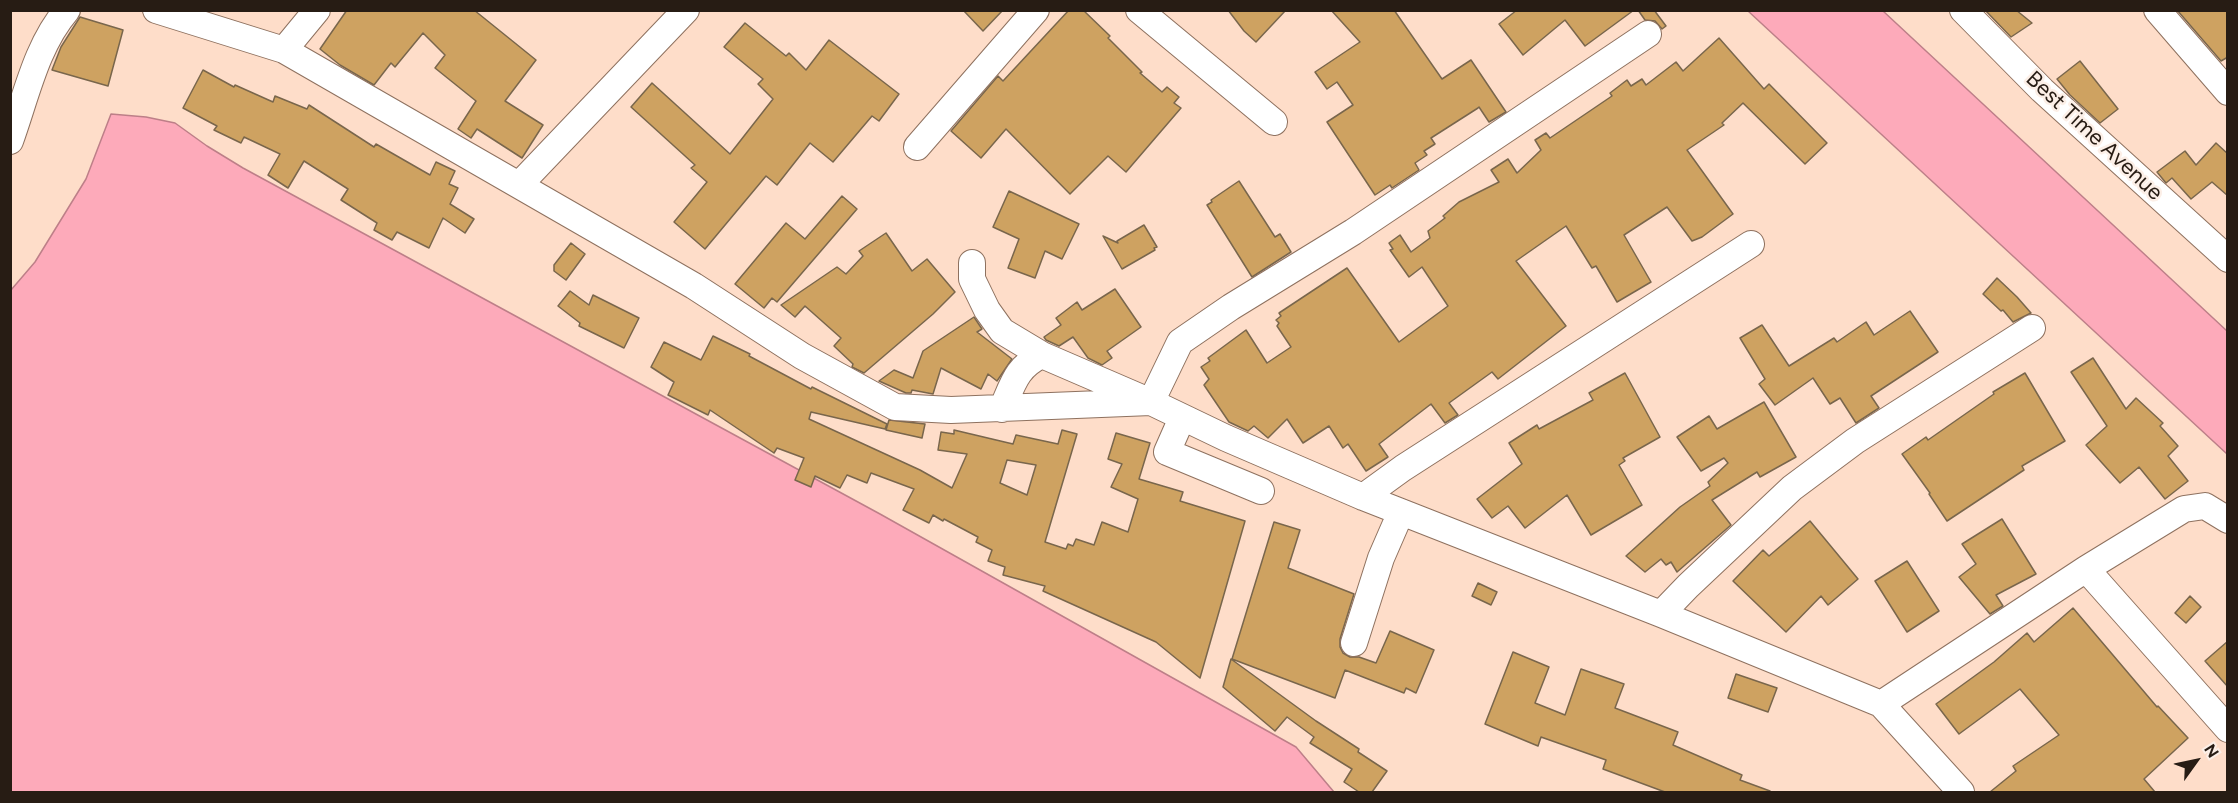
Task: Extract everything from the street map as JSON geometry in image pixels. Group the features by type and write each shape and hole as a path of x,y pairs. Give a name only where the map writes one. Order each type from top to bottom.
{"street":[{"path":"10,141 52,27 67,10"},
{"path":"156,10 284,51 694,286 802,356 895,407 951,410 1151,402"},
{"path":"284,51 316,10"},
{"path":"519,185 686,10"},
{"path":"917,147 1036,10"},
{"path":"1139,10 1274,123"},
{"name":"Best Time Avenue","path":"1963,10 2050,97 2228,259"},
{"path":"2157,10 2228,92"},
{"path":"1151,402 1180,342 1231,307 1353,232 1648,34"},
{"path":"1363,498 1402,468 1750,244"},
{"path":"972,263 972,279 987,310 1002,331 1042,355 1363,498 1881,704 1960,792"},
{"path":"1661,615 1688,586 1792,488 1855,441 2032,328"},
{"path":"1002,408 1014,381 1027,362 1042,355"},
{"path":"1182,418 1167,452 1262,491"},
{"path":"1881,704 2086,569 2184,509 2205,506 2228,520"},
{"path":"1354,643 1381,558 1401,512"},
{"path":"2086,569 2228,729"}],"shaded area":[{"path":"1748,11 1883,11 2227,331 2227,454"},
{"path":"111,114 146,117 175,123 243,168 880,514 1296,747 1334,792 11,792 11,290 35,262 86,179"}],"building":[{"path":"347,10 474,10 536,60 505,101 543,125 522,158 477,129 471,138 458,129 476,101 435,68 445,55 423,33 395,67 391,63 374,85 340,65 320,49"},
{"path":"963,10 1003,10 983,31"},
{"path":"1069,10 1083,10 1110,36 1108,38 1142,72 1140,73 1162,92 1167,87 1179,97 1174,103 1181,108 1126,172 1108,156 1070,194 1006,129 981,158 951,131 998,76 1003,81"},
{"path":"1228,10 1286,10 1256,42"},
{"path":"1331,10 1394,10 1442,79 1471,60 1506,112 1489,122 1479,107 1431,138 1435,144 1424,151 1427,155 1415,163 1419,170 1392,188 1390,185 1375,195 1327,122 1353,105 1337,82 1327,89 1315,72 1360,42"},
{"path":"1517,10 1634,10 1585,46 1565,20 1523,55 1499,24"},
{"path":"1638,10 1654,10 1666,26 1662,29 1655,21 1645,20"},
{"path":"1985,10 2016,10 2032,23 2011,37"},
{"path":"2177,10 2228,10 2228,57 2221,61"},
{"path":"80,17 123,30 108,86 52,70 61,47"},
{"path":"745,23 786,56 789,53 806,70 829,40 899,94 879,121 872,116 833,162 810,143 777,185 766,176 705,249 674,222 707,182 691,168 695,165 631,107 652,83 730,154 773,99 758,84 763,79 724,47"},
{"path":"1719,38 1764,89 1769,84 1827,143 1805,164 1743,103 1722,123 1724,125 1687,150 1733,214 1702,237 1692,241 1667,207 1624,235 1651,282 1617,302 1596,266 1592,268 1566,226 1516,261 1566,326 1498,379 1492,372 1449,403 1458,415 1445,423 1431,404 1379,444 1388,457 1366,471 1348,444 1343,448 1329,426 1303,443 1287,419 1268,438 1254,426 1248,431 1229,422 1204,385 1209,379 1201,367 1210,361 1208,358 1246,330 1267,363 1291,347 1277,326 1279,323 1276,320 1281,316 1279,313 1347,268 1399,342 1448,306 1422,267 1409,277 1390,250 1393,249 1389,243 1400,235 1411,252 1430,238 1428,231 1445,218 1443,216 1459,202 1499,182 1491,170 1508,159 1517,173 1541,150 1535,140 1546,133 1550,138 1612,96 1610,93 1627,80 1631,86 1642,79 1646,85 1676,62 1683,71"},
{"path":"2080,61 2118,109 2100,123 2070,95 2057,79"},
{"path":"203,70 234,87 235,85 273,102 275,96 307,109 309,105 374,147 376,144 430,175 436,162 455,171 449,184 458,188 450,204 474,219 465,233 443,218 429,248 397,232 392,240 374,230 377,223 341,200 348,189 304,161 288,188 268,175 280,154 244,137 241,143 214,130 217,126 183,108"},
{"path":"2216,143 2228,154 2228,196 2212,182 2191,199 2172,178 2166,183 2157,172 2185,151 2196,165"},
{"path":"1239,181 1275,237 1280,234 1291,252 1252,277 1207,205"},
{"path":"1009,191 1079,224 1062,259 1045,251 1035,278 1008,268 1019,239 993,227"},
{"path":"842,196 857,209 777,302 772,298 764,308 735,284 786,223 805,239"},
{"path":"1144,225 1157,247 1122,269 1103,236 1118,243 1117,241"},
{"path":"886,233 912,271 927,259 955,292 933,314 864,373 852,367 853,364 834,346 841,338 805,306 795,317 781,305 837,267 846,274 863,256 859,251"},
{"path":"571,243 585,254 566,280 554,271 554,265"},
{"path":"1997,278 2031,313 2013,322 2003,310 2001,311 1983,294"},
{"path":"1115,289 1141,327 1107,351 1112,358 1102,365 1088,358 1073,337 1059,346 1046,340 1044,337 1061,325 1056,318 1077,302 1082,310"},
{"path":"570,291 589,305 593,295 639,318 624,348 579,326 580,323 558,306"},
{"path":"1910,311 1938,352 1871,396 1879,408 1856,423 1840,398 1830,404 1813,378 1775,405 1759,384 1765,379 1740,338 1762,325 1789,366 1834,338 1837,342 1866,322 1874,335"},
{"path":"974,317 982,329 977,332 1012,359 997,381 988,374 981,389 941,368 933,394 912,390 911,393 906,393 879,381 894,370 913,378 923,351"},
{"path":"713,336 750,354 749,356 811,389 812,387 887,424 885,429 811,412 809,419 920,470 952,488 967,454 938,450 941,432 954,434 954,430 1013,444 1016,435 1058,444 1062,430 1077,434 1045,542 1066,549 1068,544 1073,546 1076,539 1094,545 1102,522 1128,532 1138,499 1111,487 1122,464 1108,459 1116,433 1150,443 1139,479 1183,492 1180,501 1245,521 1200,678 1156,642 1043,591 1045,586 1003,575 1005,567 988,561 992,550 976,542 978,537 933,515 929,523 903,510 914,489 871,473 867,483 847,475 840,488 815,476 811,487 795,480 804,458 777,448 774,453 710,410 708,415 668,395 674,382 651,367 664,342 701,360","holes":["1007,460 1036,465 1027,495 1000,483"]},
{"path":"2093,358 2126,409 2136,398 2163,423 2160,426 2178,446 2168,456 2188,481 2165,499 2139,467 2120,483 2086,445 2107,426 2071,372"},
{"path":"1625,373 1660,437 1623,458 1625,461 1619,465 1642,505 1591,535 1567,495 1525,528 1508,506 1492,518 1477,499 1522,464 1509,443 1537,425 1539,429 1593,400 1589,393"},
{"path":"2025,373 2065,441 2022,466 2024,470 1947,521 1902,454 1926,437 1928,440 1994,394 1993,392"},
{"path":"1764,402 1796,457 1760,477 1757,472 1712,500 1731,525 1677,572 1671,562 1666,565 1661,559 1645,572 1626,556 1680,507 1710,486 1708,482 1728,463 1724,458 1701,471 1677,437 1709,416 1717,429"},
{"path":"889,420 925,424 922,438 886,430"},
{"path":"2002,519 2036,574 1996,595 2003,606 1990,614 1959,577 1976,564 1962,544"},
{"path":"1810,521 1858,579 1828,605 1821,596 1786,632 1733,581 1763,550 1769,556"},
{"path":"1274,522 1300,530 1288,568 1354,594 1340,639 1343,653 1376,663 1390,631 1434,650 1416,693 1406,688 1404,693 1345,670 1335,698 1232,659"},
{"path":"1907,561 1939,611 1907,632 1875,581"},
{"path":"1478,583 1497,592 1491,605 1472,596"},
{"path":"2190,596 2201,607 2186,623 2175,613"},
{"path":"2073,608 2157,707 2188,738 2144,779 2155,792 1990,792 2016,771 2013,766 2059,735 2020,689 1959,734 1936,704 1994,662 2027,633 2034,642"},
{"path":"2228,641 2228,687 2205,661"},
{"path":"1513,652 1549,667 1535,703 1565,715 1581,669 1624,684 1615,708 1678,732 1673,745 1742,775 1740,780 1770,791 1665,792 1603,769 1606,760 1541,737 1538,746 1485,724"},
{"path":"1231,659 1387,771 1372,792 1359,792 1344,782 1352,769 1310,743 1314,737 1287,717 1275,731 1223,687"},
{"path":"1736,674 1777,688 1768,712 1728,698"}]}
